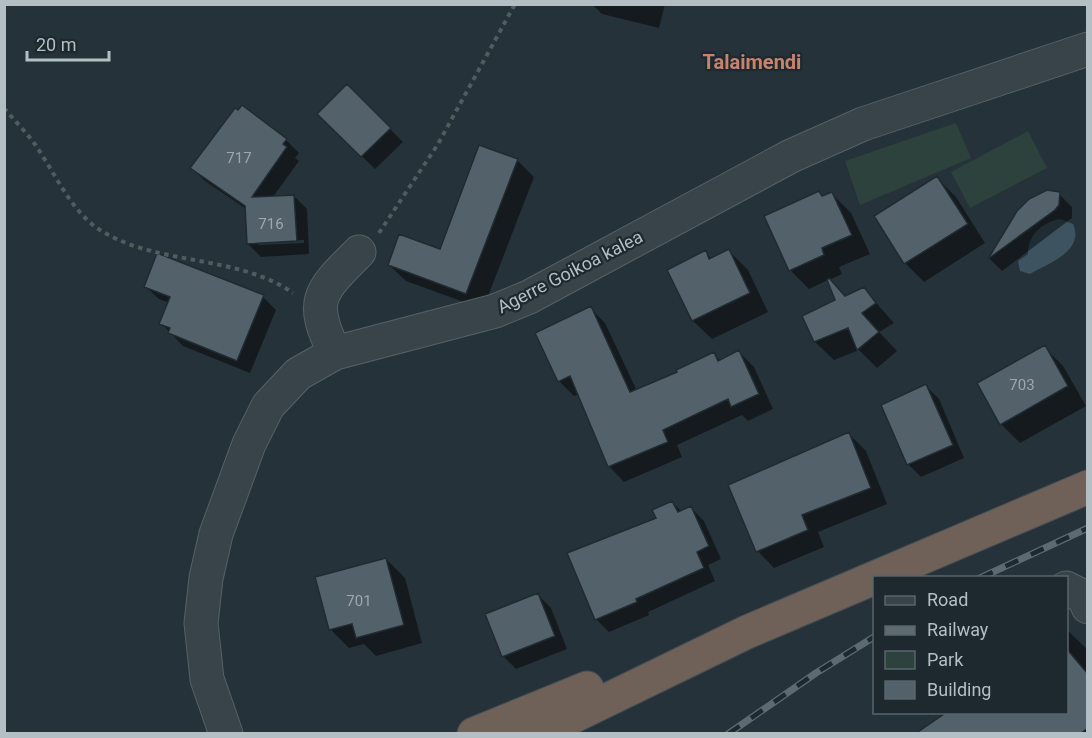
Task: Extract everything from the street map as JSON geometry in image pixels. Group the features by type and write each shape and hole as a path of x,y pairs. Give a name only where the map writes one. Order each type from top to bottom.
{"highway":[{"path":"879,576 1088,487"},
{"path":"537,734 747,632 873,578"},
{"path":"474,734 624,674 747,632"}],"street":[{"name":"Agerre Goikoa kalea","path":"211,694 201,623 206,578 216,534 249,444 268,406 282,389 315,363 334,353 495,311 529,297 791,156 853,128 1088,49"},
{"path":"334,353 321,327 319,304 327,284 359,252"},
{"path":"1068,589 1084,597 1088,607"},
{"path":"199,734 211,694"},
{"path":"211,694 226,734"}],"path":[{"path":"359,252 369,245 388,222 438,144 515,4"},
{"path":"4,108 33,142 76,208 97,227 126,242 278,282 301,298"}],"green space":[{"path":"956,123 971,158 860,205 845,161"},
{"path":"1028,131 1047,168 970,208 951,172"}],"water":[{"path":"1060,219 1073,224 1074,242 1070,249 1030,274 1020,271 1018,261 1028,254 1033,236 1047,223"}],"building":[{"path":"347,84 391,128 361,157 317,114"},
{"path":"242,105 287,139 283,144 287,147 252,197 294,195 297,241 247,244 245,206 190,168 235,108 238,110"},
{"path":"479,145 518,159 466,294 388,265 399,234 440,249"},
{"path":"937,176 968,224 904,264 874,216"},
{"path":"1047,190 1060,192 1059,205 1055,210 988,259 1017,211 1029,199"},
{"path":"819,191 822,196 832,192 852,235 822,248 824,255 789,271 764,216"},
{"path":"729,249 750,293 692,321 667,270 706,250 709,259"},
{"path":"157,253 264,295 237,361 168,333 170,328 159,324 170,297 144,287"},
{"path":"829,278 845,296 864,287 876,303 862,313 879,332 857,350 848,328 814,342 802,316 835,300 827,280"},
{"path":"591,306 630,392 677,372 676,370 714,352 718,361 739,350 759,394 731,407 728,399 663,430 668,442 608,467 570,376 558,382 535,333"},
{"path":"1045,345 1068,386 1000,425 977,383"},
{"path":"926,384 953,445 907,465 881,405"},
{"path":"849,432 871,488 802,515 808,530 756,552 728,485"},
{"path":"672,501 678,512 691,506 709,546 697,552 704,568 636,599 637,602 595,620 567,553 656,518 652,510"},
{"path":"386,558 404,625 356,638 352,624 329,630 315,577"},
{"path":"538,593 555,636 502,657 485,614"},
{"path":"1068,650 1088,674 1088,728 1080,734 915,734 944,714 1068,714"}],"railway":[{"path":"984,576 1088,528"},
{"path":"728,734 816,673 873,638"}],"district":[{"name":"Talaimendi","path":"752,62"}]}
